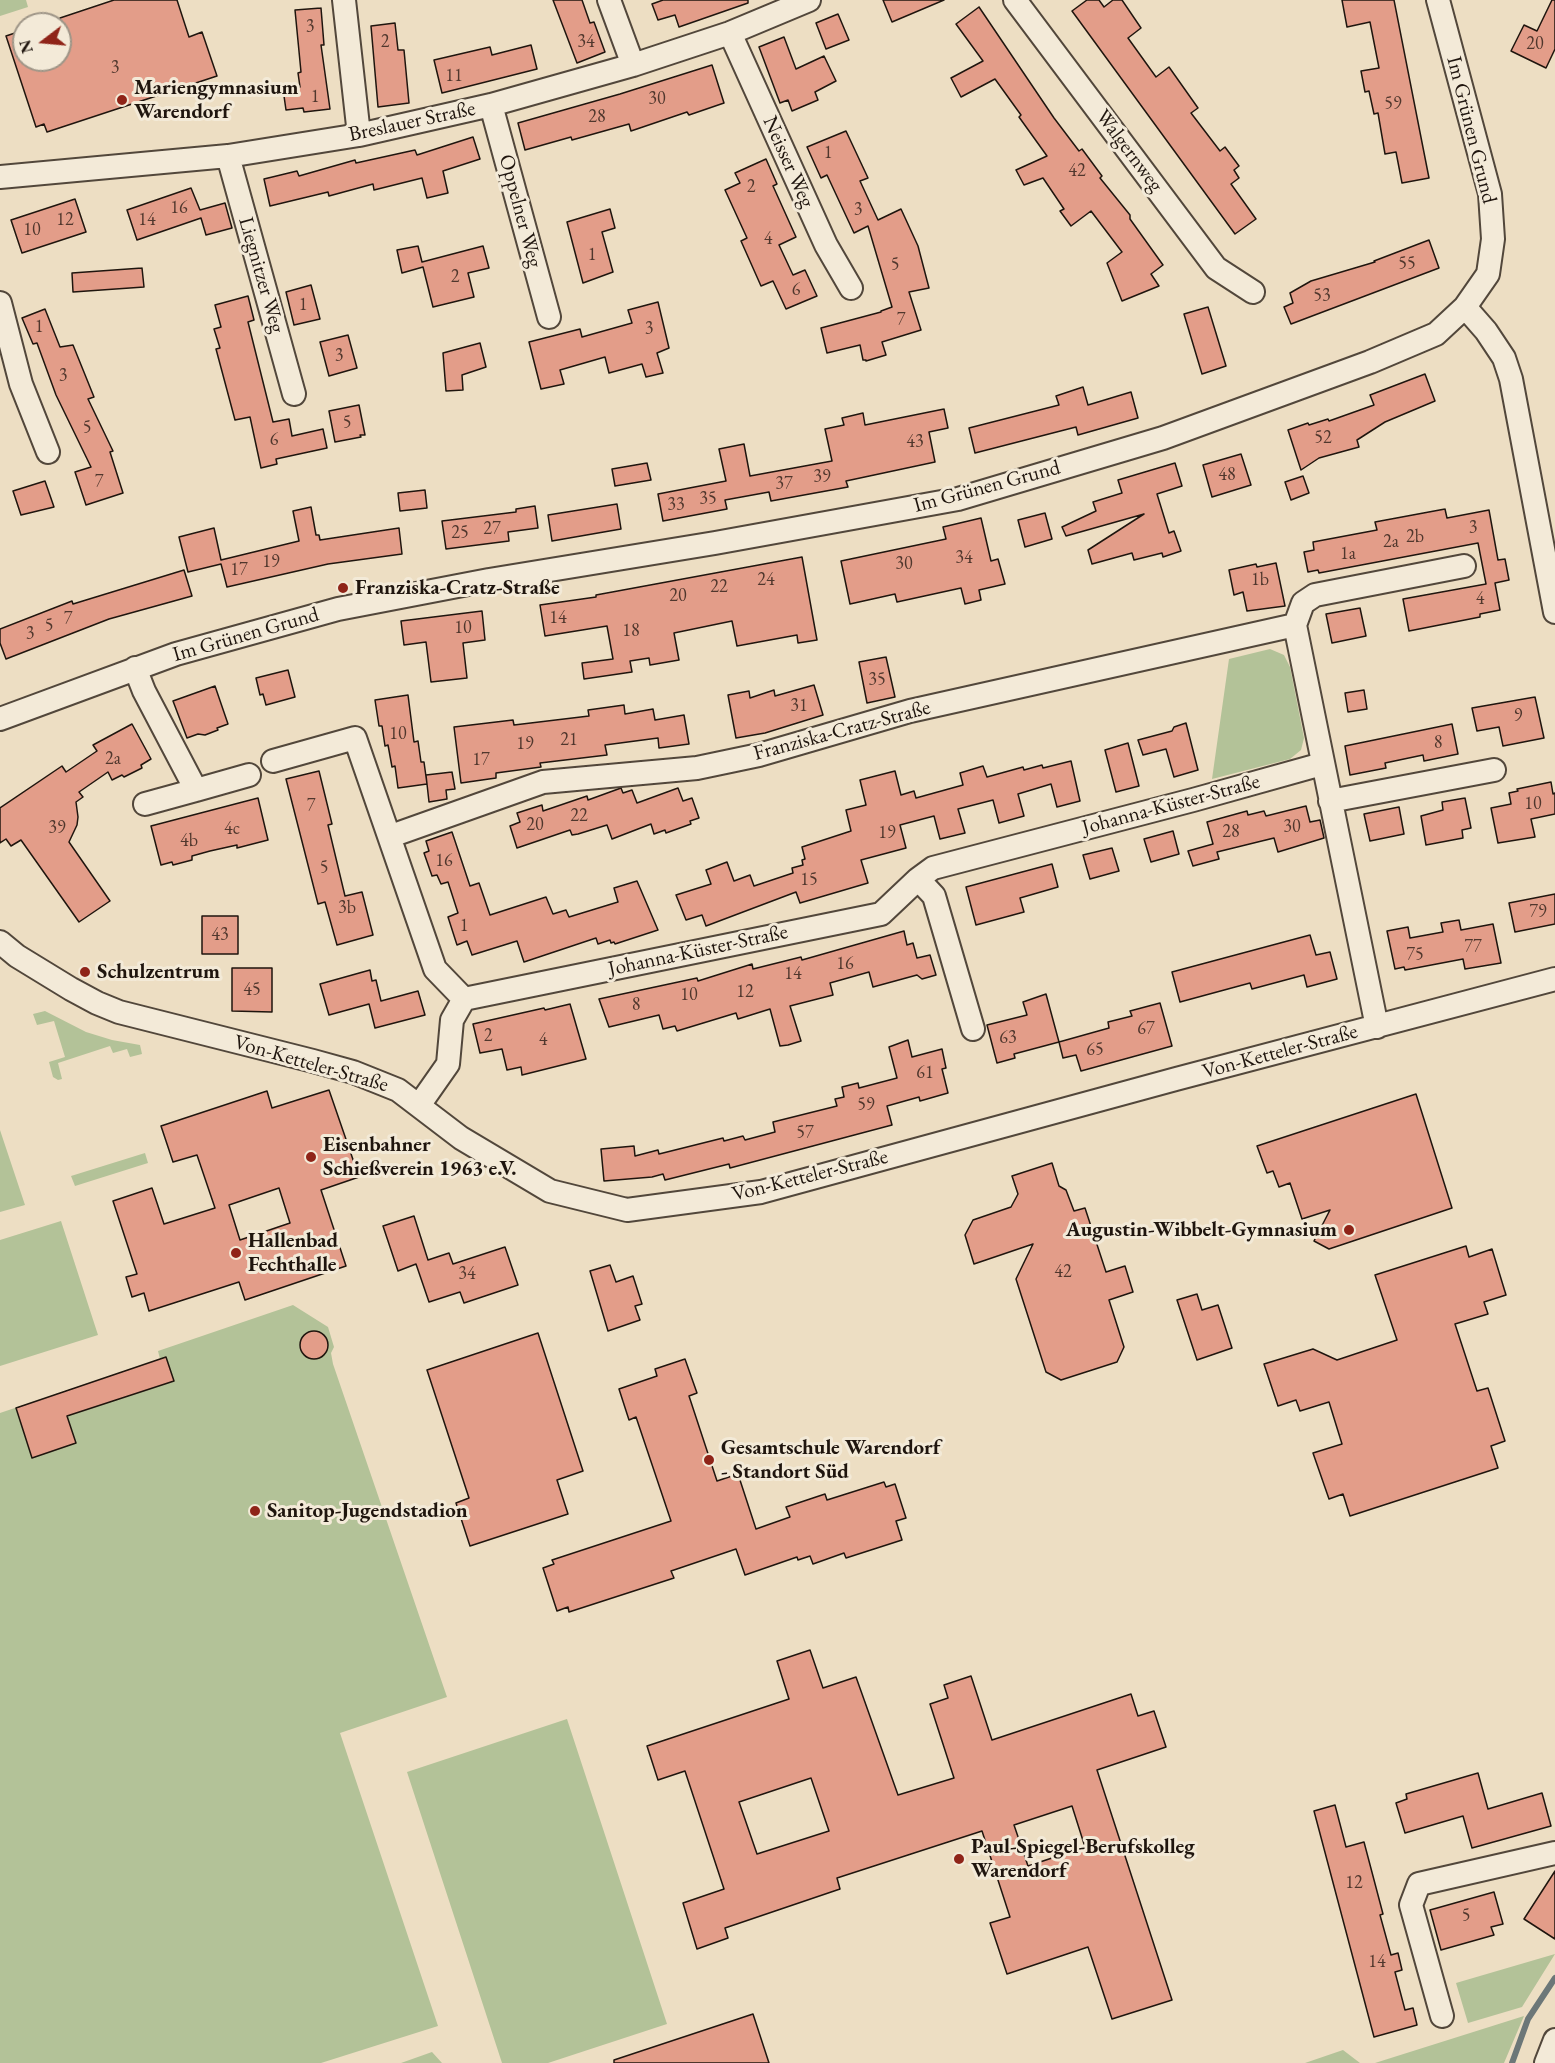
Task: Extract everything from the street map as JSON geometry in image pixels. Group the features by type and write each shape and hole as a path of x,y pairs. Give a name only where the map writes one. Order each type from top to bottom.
{"street":[{"path":"344,0 359,135"},
{"path":"609,0 633,65"},
{"name":"Breslauer Straße","path":"0,177 228,156 359,135 491,105 633,65 730,33 809,0"},
{"name":"Walgernweg","path":"1015,0 1216,268 1253,292"},
{"name":"Im Grünen Grund","path":"0,719 135,668 218,641 338,609 489,580 704,545 958,499 1163,438 1370,362 1436,334 1465,307 1488,274 1492,239 1490,194 1438,0"},
{"name":"Neisser Weg","path":"730,33 826,245 850,288"},
{"name":"Oppelner Weg","path":"491,105 549,317"},
{"name":"Liegnitzer Weg","path":"228,156 294,394"},
{"path":"0,303 21,384 48,452"},
{"path":"1465,307 1486,331 1504,358 1511,379 1555,612"},
{"path":"1377,1026 1295,625 1303,603 1315,595 1464,566"},
{"name":"Franziska-Cratz-Straße","path":"391,836 543,782 707,766 759,755 910,711 1295,625"},
{"path":"135,668 144,691 196,790"},
{"path":"273,762 355,738 391,836 435,969 464,999 452,1020 448,1064 420,1104"},
{"name":"Johanna-Küster-Straße","path":"464,999 881,914 933,868 1322,764"},
{"path":"1330,801 1494,770"},
{"path":"145,804 249,775"},
{"path":"918,879 934,896 973,1029"},
{"name":"Von-Ketteler-Straße","path":"0,942 42,972 108,1007 153,1021 352,1072 398,1090 420,1104 461,1138 550,1191 627,1210 761,1192 1555,979"},
{"path":"1442,2016 1411,1905 1419,1884 1555,1853"},
{"path":"1546,2063 1555,2040"}],"green space":[{"path":"0,0 26,0 28,7 0,16"},
{"path":"1270,649 1284,655 1290,667 1304,738 1301,750 1290,759 1212,779 1229,659"},
{"path":"45,1011 86,1032 140,1045 142,1054 130,1057 127,1049 113,1053 110,1046 58,1063 62,1079 58,1080 53,1077 49,1062 65,1057 54,1021 37,1025 33,1014"},
{"path":"0,1130 25,1205 0,1212"},
{"path":"145,1153 148,1163 75,1186 71,1176"},
{"path":"61,1221 98,1335 0,1366 0,1240"},
{"path":"293,1305 328,1327 334,1347 331,1353 333,1364 447,1697 340,1733 438,2026 321,2063 0,2063 0,1413 160,1359 158,1351"},
{"path":"567,1719 667,2024 548,2063 502,2063 407,1772"},
{"path":"1555,1954 1522,2007 1468,2023 1456,1983"},
{"path":"1524,2016 1504,2063 1375,2063"},
{"path":"1343,2050 1360,2063 1305,2063"},
{"path":"432,2052 442,2063 401,2063"}],"building":[{"path":"114,0 177,0 189,37 202,32 217,76 47,132 44,124 36,127 18,72 72,72 72,14"},
{"path":"553,0 582,0 590,23 594,22 605,52 577,63"},
{"path":"663,0 748,0 748,3 679,27 675,15 658,20 652,4"},
{"path":"883,0 944,0 892,22"},
{"path":"1087,0 1099,0 1104,7 1113,0 1122,0 1141,28 1128,38 1156,77 1169,67 1198,108 1191,113 1220,151 1225,147 1239,166 1234,170 1239,178 1231,184 1256,219 1235,234 1072,11"},
{"path":"1342,0 1394,0 1429,178 1402,183 1396,152 1385,154 1378,113 1374,114 1369,91 1365,92 1361,71 1379,68 1370,22 1347,27"},
{"path":"1552,0 1555,0 1555,49 1546,68 1511,51 1524,25 1537,31"},
{"path":"979,7 1054,118 1079,151 1082,149 1102,176 1100,178 1130,215 1130,219 1163,265 1151,274 1159,286 1122,301 1107,263 1122,252 1091,211 1071,226 1060,211 1064,209 1043,178 1024,185 1016,170 1047,156 995,79 961,97 951,78 983,61 956,24"},
{"path":"321,8 324,45 321,45 330,109 304,112 303,108 286,110 283,89 300,87 298,73 301,72 295,10"},
{"path":"838,14 849,40 826,49 816,23"},
{"path":"395,23 398,50 404,50 409,103 378,107 371,26"},
{"path":"12,34 12,54 6,36"},
{"path":"784,37 796,69 824,56 836,81 815,92 818,100 792,111 788,100 780,103 759,47"},
{"path":"531,45 537,69 442,93 434,60 490,47 492,55"},
{"path":"712,65 724,103 689,115 687,112 631,131 629,124 525,150 518,123"},
{"path":"846,131 868,178 860,181 878,220 901,209 918,246 929,288 909,292 921,330 882,342 886,355 866,361 863,360 860,345 827,353 821,328 892,307 868,226 854,233 827,175 821,178 807,147"},
{"path":"473,137 480,159 443,171 448,193 427,198 422,178 374,190 373,184 329,196 328,192 270,206 264,179 297,171 299,176 355,160 356,163 415,150 417,155"},
{"path":"766,159 777,184 773,186 796,237 779,245 793,275 805,270 817,296 786,309 773,281 761,286 741,241 747,238 725,190 740,183 735,173"},
{"path":"191,188 200,210 225,203 232,228 206,235 201,218 137,240 127,210"},
{"path":"75,199 86,232 22,253 11,220"},
{"path":"610,209 615,228 602,232 613,272 583,283 567,222"},
{"path":"1429,240 1439,268 1291,324 1284,307 1293,303 1290,293 1311,281 1375,262"},
{"path":"418,246 422,262 483,246 489,268 468,273 474,297 433,307 423,267 402,273 397,250"},
{"path":"142,268 144,287 73,292 72,273"},
{"path":"311,285 320,319 294,325 286,292"},
{"path":"248,296 254,320 248,322 273,422 289,419 292,436 323,429 327,448 276,459 277,464 261,468 250,417 235,420 216,349 220,348 214,329 221,327 215,305"},
{"path":"658,302 669,348 657,353 663,373 646,377 642,364 609,373 605,357 560,370 564,384 541,389 529,342 580,329 582,337 632,323 628,310"},
{"path":"1208,307 1226,366 1202,374 1184,314"},
{"path":"45,309 60,347 73,345 94,397 88,399 113,451 110,452 123,493 86,505 75,472 91,467 56,395 37,343 33,344 22,318"},
{"path":"348,335 357,368 329,376 320,342"},
{"path":"480,343 486,367 462,375 463,390 446,391 443,353"},
{"path":"1425,374 1435,401 1385,422 1357,440 1359,447 1319,458 1301,470 1288,430 1308,423 1309,425 1328,419 1329,421 1374,405 1370,395"},
{"path":"1083,387 1088,405 1131,392 1138,418 1078,435 1076,427 975,453 969,428 1059,405 1056,396"},
{"path":"359,405 365,435 335,442 329,411"},
{"path":"944,409 948,428 929,432 935,462 846,481 848,487 771,501 769,492 725,500 727,509 663,521 658,494 726,481 719,449 744,444 750,476 832,461 825,429 844,425 842,418 863,413 865,425"},
{"path":"1241,454 1251,485 1212,497 1203,465"},
{"path":"647,463 651,480 615,486 612,469"},
{"path":"1175,463 1182,486 1157,494 1169,533 1174,531 1181,551 1163,557 1162,553 1134,560 1132,553 1092,564 1088,550 1144,514 1066,536 1062,527 1096,511 1093,502 1122,493 1118,480"},
{"path":"1303,476 1309,493 1291,500 1285,482"},
{"path":"45,481 54,507 21,515 13,491"},
{"path":"425,490 427,508 400,511 398,493"},
{"path":"617,504 621,529 552,541 548,515"},
{"path":"535,506 538,528 508,532 509,541 446,549 442,521 516,512 516,509"},
{"path":"311,507 316,535 319,535 320,540 399,528 402,554 328,564 227,587 221,564 188,572 179,537 214,528 221,560 299,541 293,511"},
{"path":"1445,509 1447,518 1489,510 1498,560 1505,559 1509,580 1495,583 1500,610 1480,614 1480,617 1409,631 1403,599 1486,584 1478,543 1319,573 1318,570 1308,572 1304,552 1314,550 1313,542 1377,530 1375,522"},
{"path":"1045,513 1052,539 1025,547 1018,520"},
{"path":"981,518 991,561 998,559 1005,584 979,590 981,600 965,604 961,588 897,602 895,594 850,604 841,561 946,539 943,527"},
{"path":"802,557 817,640 798,643 797,635 737,646 732,621 674,633 679,660 650,665 649,658 630,661 632,672 584,679 582,663 613,659 607,626 545,636 540,605 596,597 596,595"},
{"path":"1276,563 1285,606 1247,611 1243,592 1234,595 1229,570 1256,564 1257,567"},
{"path":"184,570 192,596 109,619 6,659 0,643 0,629 72,601 73,604"},
{"path":"1360,608 1366,636 1332,643 1326,614"},
{"path":"482,611 485,640 463,643 467,678 431,682 426,642 404,645 401,621"},
{"path":"886,657 895,697 867,703 859,662"},
{"path":"288,670 295,697 266,705 263,694 260,695 256,678"},
{"path":"814,685 823,715 765,733 736,738 728,695 749,691 750,698 774,690 775,696"},
{"path":"215,686 228,724 205,735 198,734 187,738 173,701"},
{"path":"1364,690 1367,709 1348,712 1345,693"},
{"path":"408,695 414,742 418,741 427,784 398,788 395,766 392,767 388,745 385,746 382,726 379,726 375,700"},
{"path":"1535,697 1544,738 1503,746 1499,727 1477,731 1472,708"},
{"path":"624,705 625,714 653,709 655,720 684,715 689,744 659,748 658,738 605,745 607,755 540,763 541,767 496,773 496,778 461,783 454,727 513,720 514,725 589,716 588,710"},
{"path":"1186,723 1198,770 1174,777 1166,749 1143,755 1138,740 1172,731 1174,727"},
{"path":"132,724 151,759 141,765 142,768 124,777 122,775 112,780 108,772 79,792 83,797 76,802 77,825 69,842 110,901 79,922 21,840 11,846 6,839 0,843 0,808 62,766 66,772 97,751 93,745"},
{"path":"1452,724 1458,754 1424,761 1423,755 1385,763 1386,768 1350,775 1345,746"},
{"path":"1128,743 1139,786 1116,792 1105,750"},
{"path":"1071,761 1080,801 1057,807 1051,784 1018,794 1024,816 999,823 993,800 958,809 965,833 940,839 934,816 900,825 906,848 861,860 868,883 800,903 796,892 706,926 702,915 686,920 676,895 711,884 706,870 727,862 734,881 750,875 754,886 793,873 792,868 803,865 802,860 805,859 802,847 851,831 846,810 866,805 860,780 895,771 901,795 914,791 916,798 963,785 960,773 983,766 987,777 1023,767 1024,770 1042,765 1043,768"},
{"path":"319,771 332,824 328,825 345,896 362,892 373,935 337,945 325,902 318,904 286,779"},
{"path":"452,772 455,789 446,790 447,799 429,802 426,775"},
{"path":"1551,782 1553,794 1555,793 1555,814 1531,819 1535,837 1498,843 1491,808 1511,804 1509,793 1518,791 1517,789"},
{"path":"621,788 623,793 632,790 637,803 678,788 683,801 692,798 699,818 690,821 691,824 666,833 665,830 654,834 651,824 612,839 607,825 572,835 570,830 517,848 510,826 520,822 517,813 542,805 543,811 587,796 588,800"},
{"path":"258,798 268,840 237,848 237,845 210,851 192,856 192,860 173,865 172,862 161,865 151,826"},
{"path":"1465,798 1471,828 1462,830 1463,838 1426,845 1421,816 1443,810 1442,802"},
{"path":"1306,806 1310,822 1320,820 1324,838 1278,852 1274,838 1217,852 1219,859 1193,866 1188,851 1213,844 1207,822 1247,811 1248,815 1264,811 1266,816"},
{"path":"1399,807 1404,834 1370,841 1364,814"},
{"path":"1173,831 1179,854 1151,862 1144,839"},
{"path":"452,832 470,886 479,883 490,915 546,897 553,914 566,910 569,917 618,902 614,888 637,881 658,930 615,944 610,940 598,944 596,938 524,962 517,941 472,955 467,941 457,945 448,917 458,913 448,882 441,884 437,875 432,876 424,853 429,851 426,841"},
{"path":"1112,848 1119,871 1090,879 1083,855"},
{"path":"1052,864 1058,887 1020,898 1024,912 976,925 966,887"},
{"path":"1555,894 1555,924 1515,932 1509,903"},
{"path":"202,916 238,916 238,954 202,954"},
{"path":"1459,920 1461,930 1493,924 1501,963 1465,969 1463,959 1405,970 1404,967 1395,969 1387,931 1408,927 1410,938 1443,932 1441,923"},
{"path":"904,931 907,945 913,943 917,958 930,955 936,975 922,979 917,975 873,987 869,972 830,983 833,995 790,1006 801,1041 788,1045 780,1046 770,1009 738,1019 736,1013 677,1031 675,1026 663,1029 659,1015 609,1027 599,999 697,978 698,981 752,964 753,969 801,957 802,960"},
{"path":"1310,935 1316,955 1330,952 1337,979 1307,987 1304,975 1252,989 1250,983 1180,1002 1172,972"},
{"path":"232,968 272,968 272,1012 232,1011"},
{"path":"370,970 372,981 376,980 381,1001 418,991 425,1015 375,1028 369,1004 329,1015 320,984"},
{"path":"1046,994 1059,1042 1014,1054 1015,1058 997,1063 987,1025 1027,1015 1023,1002"},
{"path":"1160,1003 1172,1046 1081,1071 1076,1055 1063,1058 1059,1042 1109,1028 1108,1022 1132,1016 1130,1011"},
{"path":"570,1004 586,1059 522,1075 521,1067 507,1070 502,1049 480,1053 473,1024"},
{"path":"908,1040 912,1057 942,1049 946,1068 942,1069 948,1093 920,1101 919,1097 887,1106 892,1125 730,1168 729,1164 665,1180 663,1174 604,1181 601,1149 634,1146 635,1156 658,1150 659,1154 723,1138 724,1141 743,1136 745,1140 775,1132 773,1122 837,1106 835,1099 844,1097 842,1087 858,1083 859,1088 897,1078 889,1047"},
{"path":"329,1090 359,1177 321,1190 346,1266 245,1300 239,1282 149,1311 144,1293 132,1297 126,1277 137,1274 113,1201 152,1188 164,1224 215,1208 197,1155 173,1162 161,1126 267,1091 272,1108","holes":["279,1188 290,1223 240,1240 229,1205"]},
{"path":"1416,1094 1452,1208 1329,1249 1314,1241 1330,1210 1302,1219 1290,1183 1279,1187 1273,1171 1267,1173 1257,1146"},
{"path":"1052,1163 1059,1186 1066,1190 1074,1211 1085,1208 1106,1272 1125,1266 1133,1292 1109,1300 1124,1347 1117,1362 1061,1380 1046,1372 1016,1279 1033,1244 974,1264 965,1235 973,1220 1011,1207 1018,1194 1012,1176"},
{"path":"414,1216 428,1260 449,1253 453,1264 505,1247 518,1285 464,1303 460,1292 429,1302 416,1264 398,1271 383,1226"},
{"path":"1466,1246 1469,1257 1492,1249 1506,1295 1484,1302 1488,1314 1455,1324 1477,1391 1488,1388 1505,1441 1491,1446 1498,1468 1350,1516 1343,1494 1329,1499 1313,1453 1342,1444 1329,1402 1300,1411 1296,1400 1278,1406 1264,1364 1313,1349 1337,1360 1397,1340 1375,1275"},
{"path":"610,1265 616,1282 633,1276 642,1304 635,1306 640,1320 608,1331 590,1271"},
{"path":"1197,1294 1202,1310 1218,1305 1232,1348 1197,1360 1177,1300"},
{"path":"314,1331 324,1335 328,1345 324,1355 314,1359 304,1355 300,1345 304,1335"},
{"path":"538,1333 583,1471 557,1480 568,1514 470,1546 456,1503 469,1498 427,1370"},
{"path":"166,1357 174,1381 67,1416 76,1443 32,1458 16,1408"},
{"path":"685,1359 697,1393 689,1396 717,1481 738,1474 756,1529 790,1517 786,1507 825,1494 827,1500 884,1482 886,1487 895,1484 906,1518 896,1521 902,1540 846,1558 844,1553 813,1564 810,1556 798,1560 797,1557 745,1575 736,1549 671,1571 674,1578 569,1612 568,1607 557,1611 543,1568 554,1564 552,1560 671,1521 636,1417 629,1420 619,1389 657,1376 655,1369"},
{"path":"810,1650 823,1688 856,1677 898,1795 954,1778 930,1704 948,1698 944,1685 971,1676 992,1740 1131,1694 1138,1716 1154,1711 1166,1747 1097,1770 1172,2000 1112,2019 1088,1947 1007,1974 990,1923 1010,1917 982,1831 837,1878 840,1889 725,1928 728,1938 697,1949 683,1903 724,1889 685,1771 658,1780 647,1746 789,1699 777,1661","holes":["811,1778 829,1831 757,1854 739,1802","1072,1806 1085,1847 1028,1866 1014,1825"]},
{"path":"1478,1773 1488,1809 1542,1793 1551,1826 1472,1848 1463,1816 1405,1833 1396,1803 1407,1799 1406,1794"},
{"path":"1335,1805 1346,1847 1364,1842 1391,1955 1398,1953 1402,1970 1395,1972 1405,2010 1413,2008 1417,2025 1374,2037 1314,1811"},
{"path":"1555,1871 1555,1939 1524,1919"},
{"path":"1494,1892 1503,1924 1491,1927 1494,1935 1441,1950 1430,1910"},
{"path":"753,2014 769,2063 614,2063 614,2060"}],"waterway":[{"path":"1512,2063 1528,2019 1555,1978"}],"place":[{"name":"Mariengymnasium Warendorf","path":"122,100"},
{"name":"Franziska-Cratz-Straße","path":"343,588"},
{"name":"Schulzentrum","path":"85,972"},
{"name":"Eisenbahner Schießverein 1963 e.V.","path":"311,1157"},
{"name":"Augustin-Wibbelt-Gymnasium","path":"1349,1230"},
{"name":"Hallenbad Fechthalle","path":"236,1253"},
{"name":"Gesamtschule Warendorf - Standort Süd","path":"709,1460"},
{"name":"Sanitop-Jugendstadion","path":"255,1511"},
{"name":"Paul-Spiegel-Berufskolleg Warendorf","path":"959,1859"}]}
